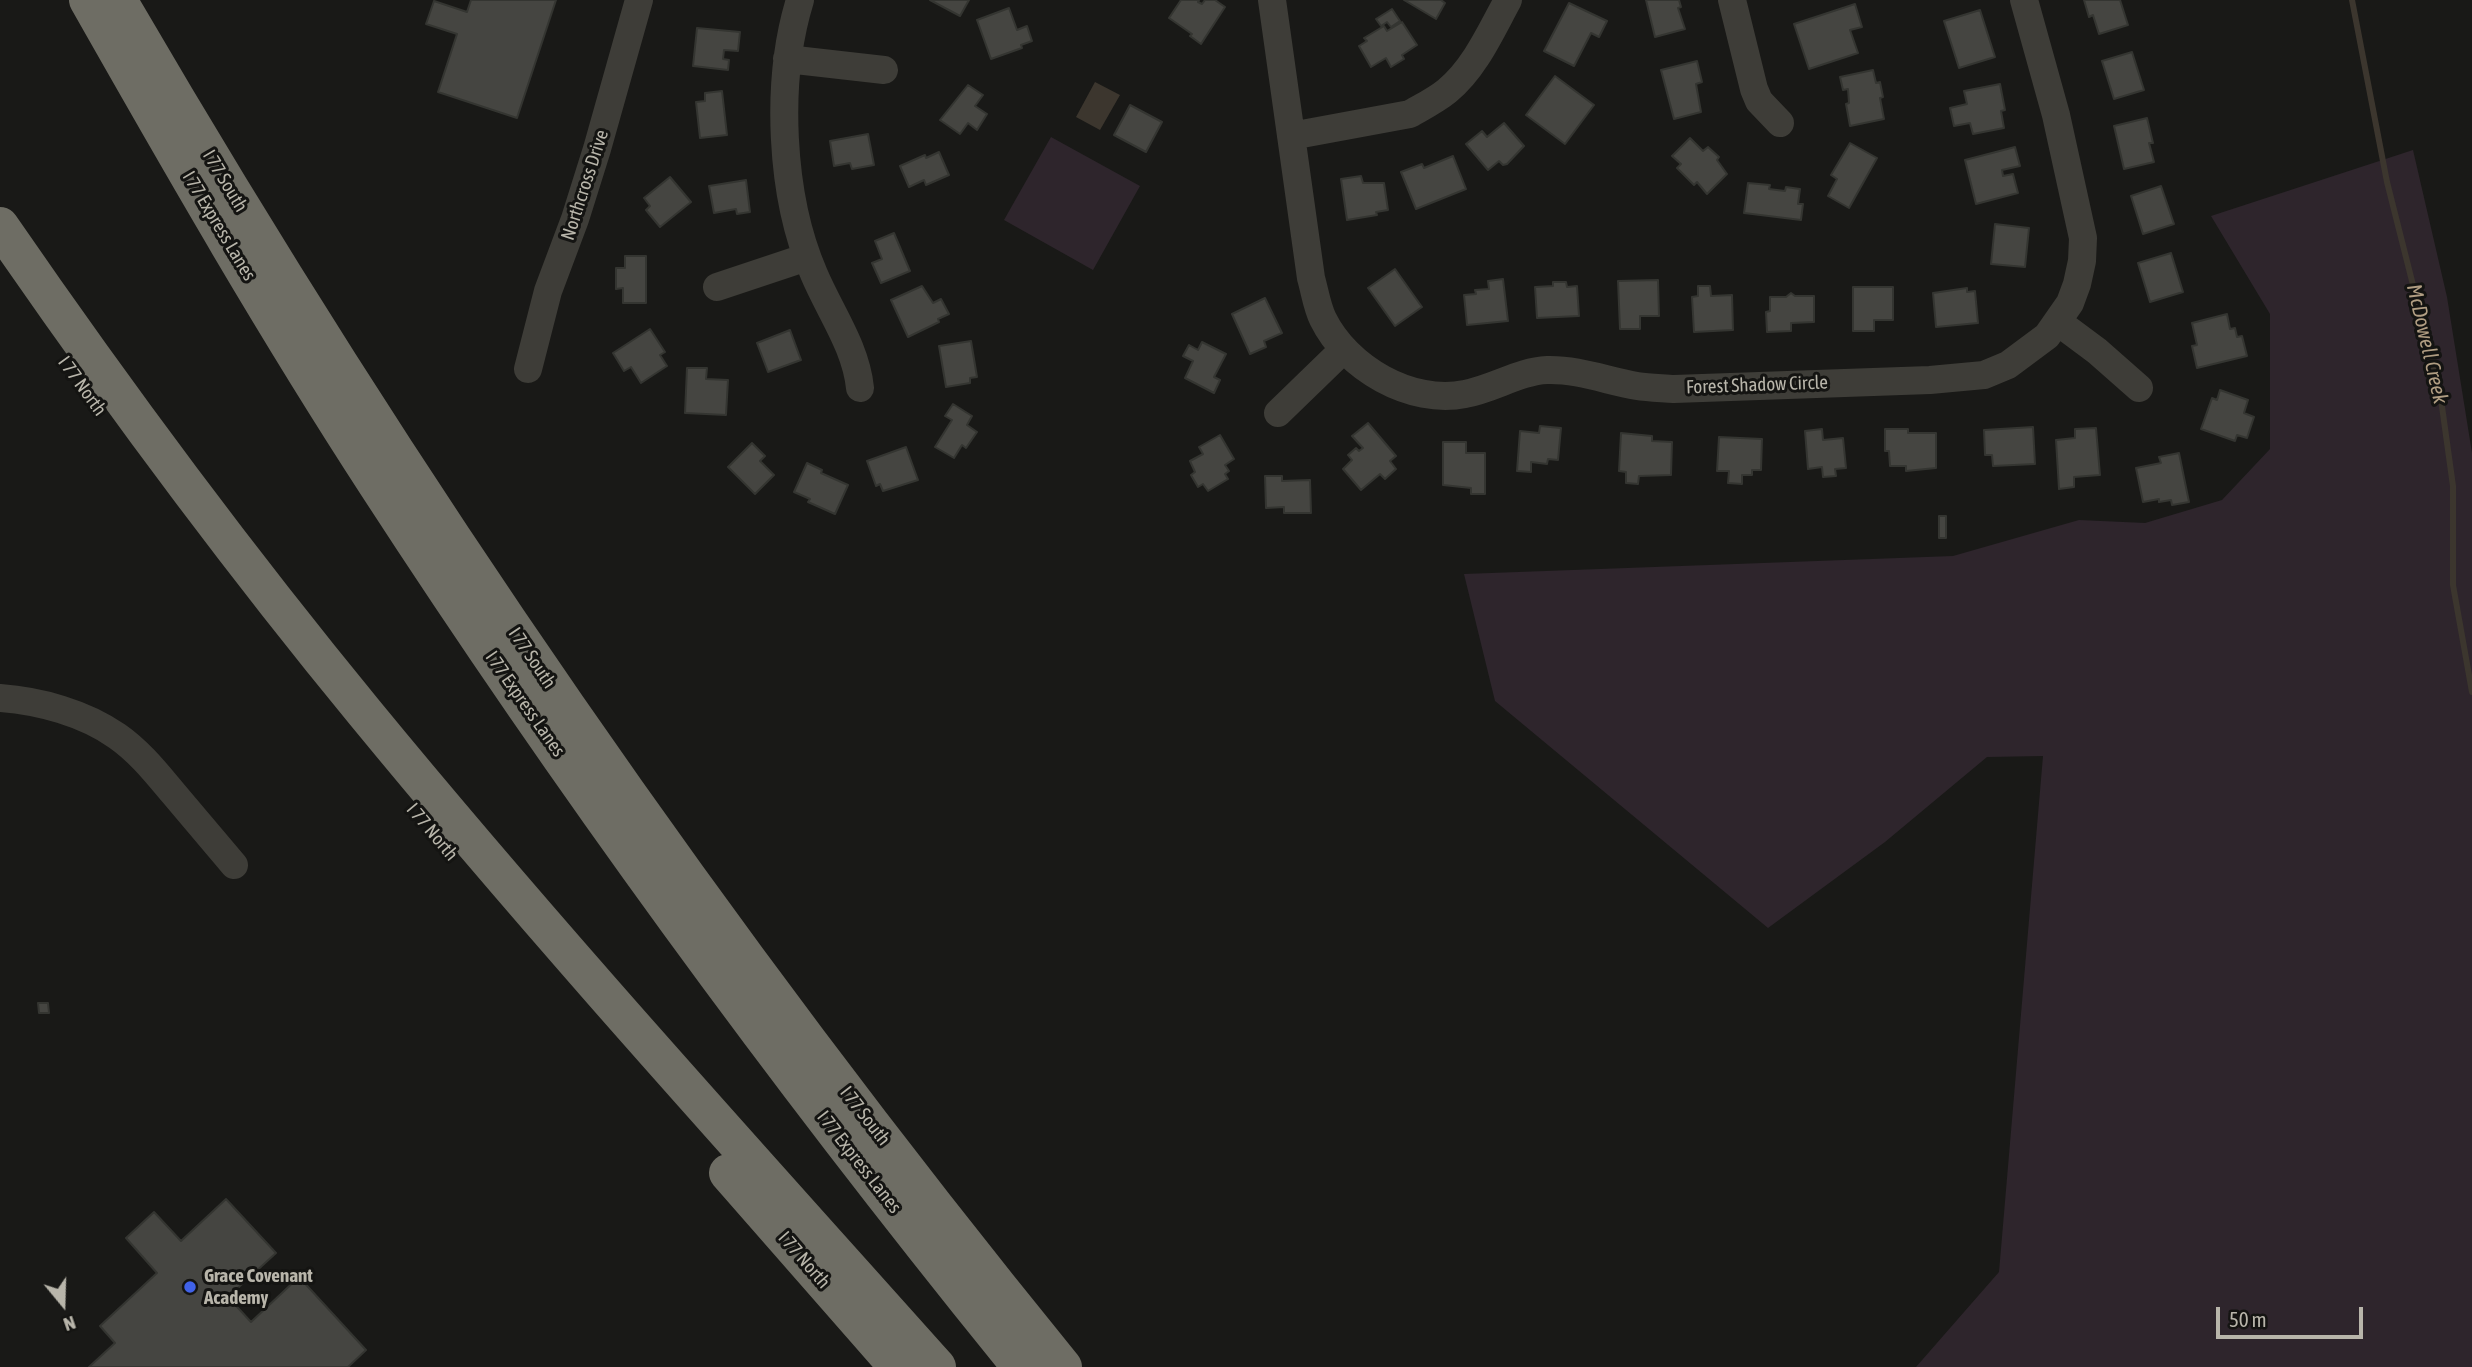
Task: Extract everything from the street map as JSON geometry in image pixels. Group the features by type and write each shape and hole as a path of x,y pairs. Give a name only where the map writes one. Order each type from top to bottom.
{"highway":[{"name":"I 77 Express Lanes","path":"88,0 218,226 300,361 464,615 606,821 706,959 872,1179 1021,1367"},
{"name":"I 77 South","path":"118,0 319,334 440,521 565,706 747,961 865,1118 994,1282"},
{"path":"0,226 103,374 256,577 365,713 685,1085 937,1367"},
{"name":"I 77 North","path":"0,270 155,485 346,729 485,894 898,1367"},
{"path":"994,1282 1049,1367"},
{"path":"994,1282 1063,1367"}],"street":[{"name":"Northcross Drive","path":"528,369 548,292 597,149 639,0"},
{"path":"800,0 787,59 784,99 787,163 807,257 852,352 860,388"},
{"name":"Forest Shadow Circle","path":"1272,0 1317,302 1323,320 1344,349 1383,379 1407,389 1446,395 1463,395 1547,370 1586,375 1639,387 1674,388 1930,380 1984,375 2008,365 2047,336 2058,322 2070,303 2082,261 2083,238 2056,115 2024,0"},
{"path":"1291,136 1410,114 1427,104 1447,91 1465,74 1508,0"},
{"path":"1732,0 1754,89 1759,101 1780,122"},
{"path":"787,59 884,70"},
{"path":"717,288 807,257"},
{"path":"2058,322 2097,351 2139,388"},
{"path":"1278,413 1344,349"},
{"path":"0,698 38,703 63,711 91,721 118,737 148,764 234,865"}],"shaded area":[{"path":"1095,82 1120,95 1100,130 1076,117"},
{"path":"1051,137 1140,186 1093,270 1004,220"},
{"path":"2413,150 2447,297 2472,453 2472,1367 1916,1367 1999,1272 2043,756 1987,757 1885,842 1768,928 1495,701 1464,574 1953,556 2079,520 2145,523 2222,500 2270,449 2270,314 2211,216"}],"building":[{"path":"471,0 556,0 517,118 438,92 457,34 426,24 434,1 467,12"},
{"path":"930,0 969,0 960,16"},
{"path":"1181,0 1199,0 1202,4 1205,0 1215,0 1225,7 1201,44 1169,18"},
{"path":"1404,0 1441,0 1445,3 1436,19"},
{"path":"1646,0 1679,0 1681,7 1678,8 1685,29 1655,37"},
{"path":"2084,0 2120,0 2128,25 2099,34 2093,15 2089,17"},
{"path":"1569,3 1607,21 1599,37 1591,33 1574,66 1544,51"},
{"path":"1855,4 1862,27 1850,30 1858,53 1809,69 1794,24"},
{"path":"1009,8 1017,30 1027,26 1032,41 1021,45 1022,48 991,59 977,20"},
{"path":"1392,9 1400,21 1391,27 1387,22 1381,26 1376,19"},
{"path":"1980,10 1995,57 1959,68 1944,21"},
{"path":"1402,22 1417,45 1402,55 1404,59 1391,67 1386,58 1371,67 1359,46 1367,41 1364,38 1384,26 1387,31"},
{"path":"697,28 740,32 738,51 724,50 723,59 729,60 728,70 693,66"},
{"path":"2132,52 2144,90 2114,99 2102,61"},
{"path":"1697,61 1702,82 1696,84 1701,112 1674,119 1661,70"},
{"path":"1873,70 1876,83 1880,82 1884,119 1850,126 1846,104 1849,103 1848,89 1843,90 1840,77"},
{"path":"1555,76 1594,105 1565,144 1526,115"},
{"path":"2000,84 2005,110 2001,111 2004,128 1973,134 1970,123 1954,126 1950,108 1967,104 1964,91"},
{"path":"968,85 983,95 975,106 987,114 977,130 968,123 960,134 940,120"},
{"path":"722,91 727,135 700,138 696,102 705,101 705,93"},
{"path":"1130,105 1162,122 1146,152 1114,135"},
{"path":"2147,118 2154,162 2124,169 2114,126"},
{"path":"1504,123 1524,146 1507,164 1503,165 1499,161 1488,170 1466,144 1482,131 1487,137"},
{"path":"868,134 874,165 852,169 850,163 834,166 830,141"},
{"path":"1690,138 1703,151 1708,147 1719,157 1717,160 1727,174 1707,194 1697,182 1694,185 1677,168 1681,164 1672,156"},
{"path":"1850,143 1877,158 1849,208 1828,196 1837,179 1831,175"},
{"path":"2015,147 2020,166 2002,170 2003,176 2013,174 2018,193 1976,204 1965,160"},
{"path":"939,152 949,175 926,185 924,180 909,187 900,166"},
{"path":"1453,156 1466,189 1416,209 1401,172 1422,164 1424,168"},
{"path":"1361,176 1363,183 1384,183 1388,210 1376,212 1377,215 1347,220 1341,179"},
{"path":"670,177 691,202 660,227 646,210 650,206 644,198"},
{"path":"746,180 750,212 737,214 736,209 714,213 709,186"},
{"path":"1748,183 1770,185 1769,189 1785,191 1786,187 1800,189 1798,204 1803,204 1801,220 1744,213"},
{"path":"2161,186 2174,224 2143,234 2131,196"},
{"path":"1995,224 2029,228 2025,267 1991,264"},
{"path":"894,233 910,271 881,283 872,263 882,259 875,241"},
{"path":"2171,253 2183,292 2150,302 2138,263"},
{"path":"625,256 646,256 646,303 623,303 623,288 616,289 616,268 625,268"},
{"path":"1395,269 1422,307 1395,326 1368,288"},
{"path":"1503,279 1508,321 1467,325 1464,295 1476,294 1475,290 1489,289 1488,281"},
{"path":"1658,280 1659,316 1640,316 1640,329 1620,329 1618,281"},
{"path":"1553,282 1566,282 1567,287 1577,286 1579,316 1537,318 1535,287 1553,286"},
{"path":"922,286 933,303 941,299 949,314 908,337 891,300"},
{"path":"1698,286 1710,286 1711,296 1732,295 1733,330 1694,332 1692,297 1698,296"},
{"path":"1853,287 1893,287 1893,320 1874,320 1874,331 1853,331"},
{"path":"1967,288 1967,292 1975,291 1978,323 1936,327 1933,293"},
{"path":"1791,293 1795,296 1814,296 1814,322 1791,323 1791,331 1767,332 1766,312 1770,311 1770,297 1786,297"},
{"path":"1265,298 1282,333 1264,341 1266,347 1250,354 1232,314"},
{"path":"2227,314 2230,329 2235,328 2237,337 2242,336 2247,356 2197,368 2192,346 2197,345 2192,323"},
{"path":"650,329 665,352 660,355 667,366 641,383 631,367 624,371 613,353"},
{"path":"790,330 801,360 768,372 757,343"},
{"path":"971,341 977,377 970,378 970,383 946,387 939,346"},
{"path":"1202,342 1226,354 1214,377 1220,380 1214,393 1185,378 1193,361 1183,356 1189,345 1198,350"},
{"path":"687,368 707,368 706,379 728,380 726,415 685,413"},
{"path":"2220,390 2248,400 2244,413 2254,417 2247,438 2237,435 2235,441 2201,429 2212,398 2217,400"},
{"path":"953,404 972,416 967,425 977,432 966,448 962,445 954,458 935,447 952,420 945,416"},
{"path":"1368,423 1396,456 1390,461 1396,469 1385,479 1380,474 1361,490 1343,469 1352,460 1348,455 1356,448 1359,451 1363,448 1352,436"},
{"path":"1540,426 1561,428 1558,460 1548,459 1547,464 1531,462 1531,472 1517,471 1520,431 1539,433"},
{"path":"2033,427 2035,464 1993,466 1992,455 1985,455 1984,430"},
{"path":"2096,428 2100,475 2074,477 2074,487 2059,489 2056,440 2075,438 2075,429"},
{"path":"1822,429 1823,440 1843,438 1846,468 1835,469 1836,476 1823,477 1822,467 1808,469 1805,431"},
{"path":"1885,429 1908,429 1908,433 1936,433 1936,468 1906,471 1906,466 1890,466 1889,451 1885,451"},
{"path":"1621,433 1652,436 1652,441 1672,442 1671,475 1639,476 1638,484 1626,483 1626,472 1619,471"},
{"path":"1220,435 1234,459 1225,465 1229,471 1225,474 1228,479 1208,491 1203,484 1198,487 1191,475 1195,472 1190,461 1203,454 1199,447"},
{"path":"1719,437 1762,439 1761,470 1752,470 1752,475 1742,475 1742,484 1728,483 1729,471 1717,471"},
{"path":"1443,442 1466,442 1466,453 1485,453 1485,494 1471,494 1471,488 1443,485"},
{"path":"752,443 765,456 760,461 774,475 755,494 728,467"},
{"path":"906,447 918,480 883,491 880,484 876,486 867,461"},
{"path":"2179,453 2189,502 2172,505 2171,500 2159,502 2159,499 2143,502 2136,468 2161,463 2159,457"},
{"path":"807,463 822,470 821,473 848,485 835,514 808,502 810,499 794,492"},
{"path":"1265,476 1282,476 1282,481 1310,480 1311,513 1284,513 1284,507 1266,508"},
{"path":"1939,516 1946,516 1946,538 1939,538"},
{"path":"38,1003 48,1003 49,1013 39,1013"},
{"name":"Grace Covenant Academy","path":"226,1199 276,1253 228,1297 251,1322 299,1277 366,1350 348,1367 89,1367 115,1343 100,1326 157,1273 126,1238 154,1212 181,1241"}],"waterway":[{"name":"McDowell Creek","path":"2352,0 2387,182 2440,392 2453,486 2453,585 2472,692"}],"place":[{"name":"Grace Covenant Academy","path":"190,1287"}]}
